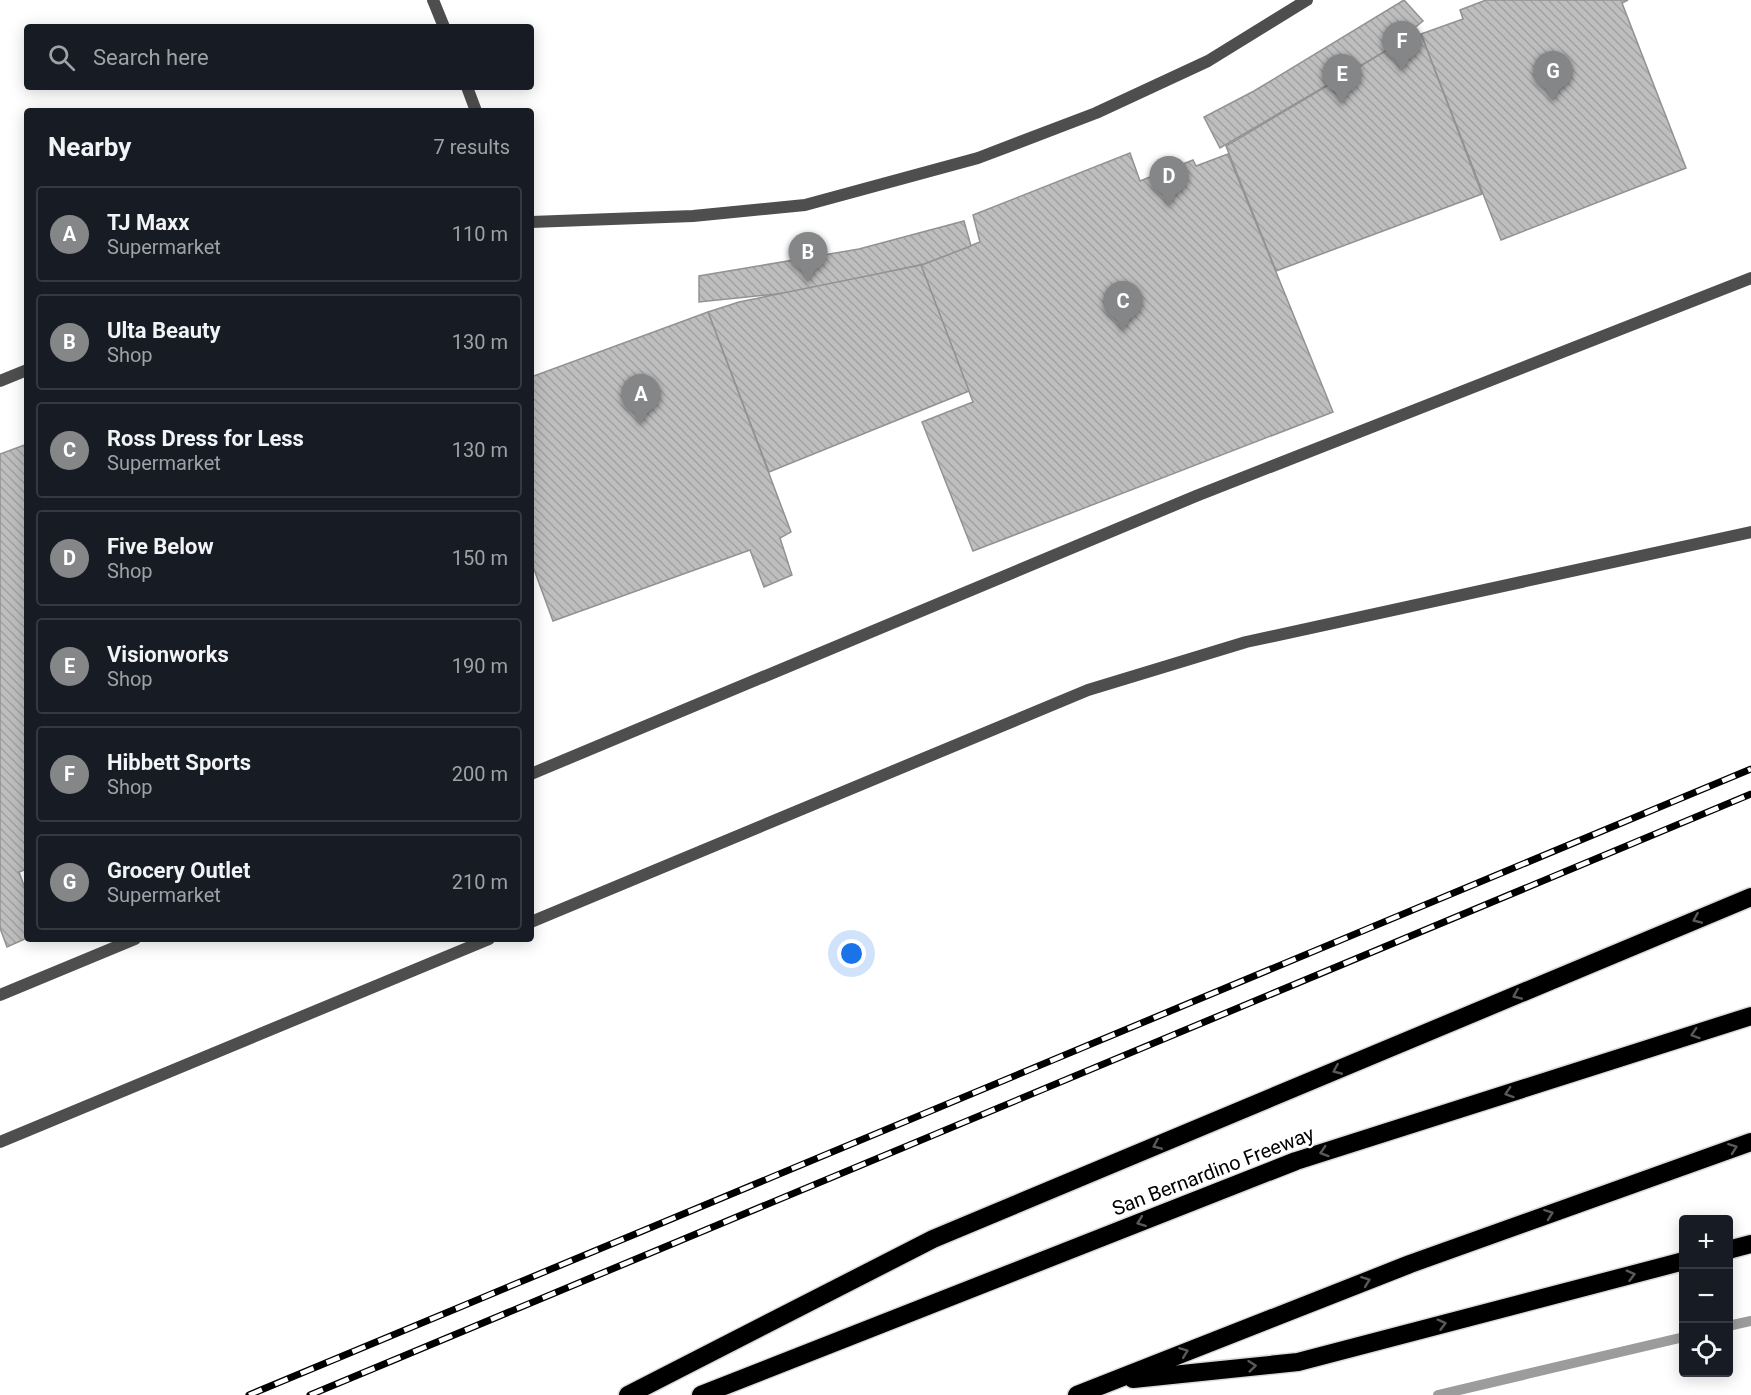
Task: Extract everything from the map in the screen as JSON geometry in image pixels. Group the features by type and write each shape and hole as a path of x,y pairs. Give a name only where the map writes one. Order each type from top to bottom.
{"highway":[{"path":"628,1395 933,1239 1751,897"},
{"name":"San Bernardino Freeway","path":"701,1395 1296,1161 1751,1016"},
{"path":"1077,1395 1410,1264 1751,1142"},
{"path":"1733,1249 1751,1244"},
{"path":"1110,1381 1298,1362 1679,1262"}],"lane":[{"path":"434,0 443,24"},
{"path":"534,222 693,216 805,205 967,161 1096,112 1208,61 1307,0"},
{"path":"467,90 475,108"},
{"path":"534,773 1196,496 1751,278"},
{"path":"0,381 24,371"},
{"path":"534,921 1088,690 1246,642 1751,532"},
{"path":"0,995 128,942"},
{"path":"0,1142 482,942"}],"building":[{"path":"1404,0 1423,21 1389,49 1220,148 1204,117 1254,91"},
{"path":"1486,0 1628,0 1622,3 1686,168 1501,240 1421,34 1463,19 1460,10"},
{"path":"1421,34 1482,194 1276,271 1226,146 1389,49"},
{"path":"1130,153 1140,181 1193,160 1196,166 1228,154 1333,412 973,551 922,422 973,402 921,265 980,242 973,215"},
{"path":"964,221 971,246 924,264 797,292 699,302 699,276 859,249"},
{"path":"921,265 969,391 769,472 708,312 739,302"},
{"path":"708,312 791,532 780,538 792,575 764,587 750,550 553,621 534,569 534,376"},
{"path":"24,445 24,870 19,872 24,886 24,939 7,947 0,928 0,454"}],"waterway":[{"path":"1733,1325 1751,1321"},
{"path":"1438,1395 1679,1338"}],"railway":[{"path":"249,1395 1751,769"},
{"path":"310,1395 1751,794"}],"place":[{"name":"Hibbett Sports","path":"1402,71"},
{"name":"Grocery Outlet","path":"1553,101"},
{"name":"Visionworks","path":"1342,104"},
{"name":"Five Below","path":"1169,206"},
{"name":"Ulta Beauty","path":"808,282"},
{"name":"Ross Dress for Less","path":"1123,331"},
{"name":"TJ Maxx","path":"641,424"}]}
